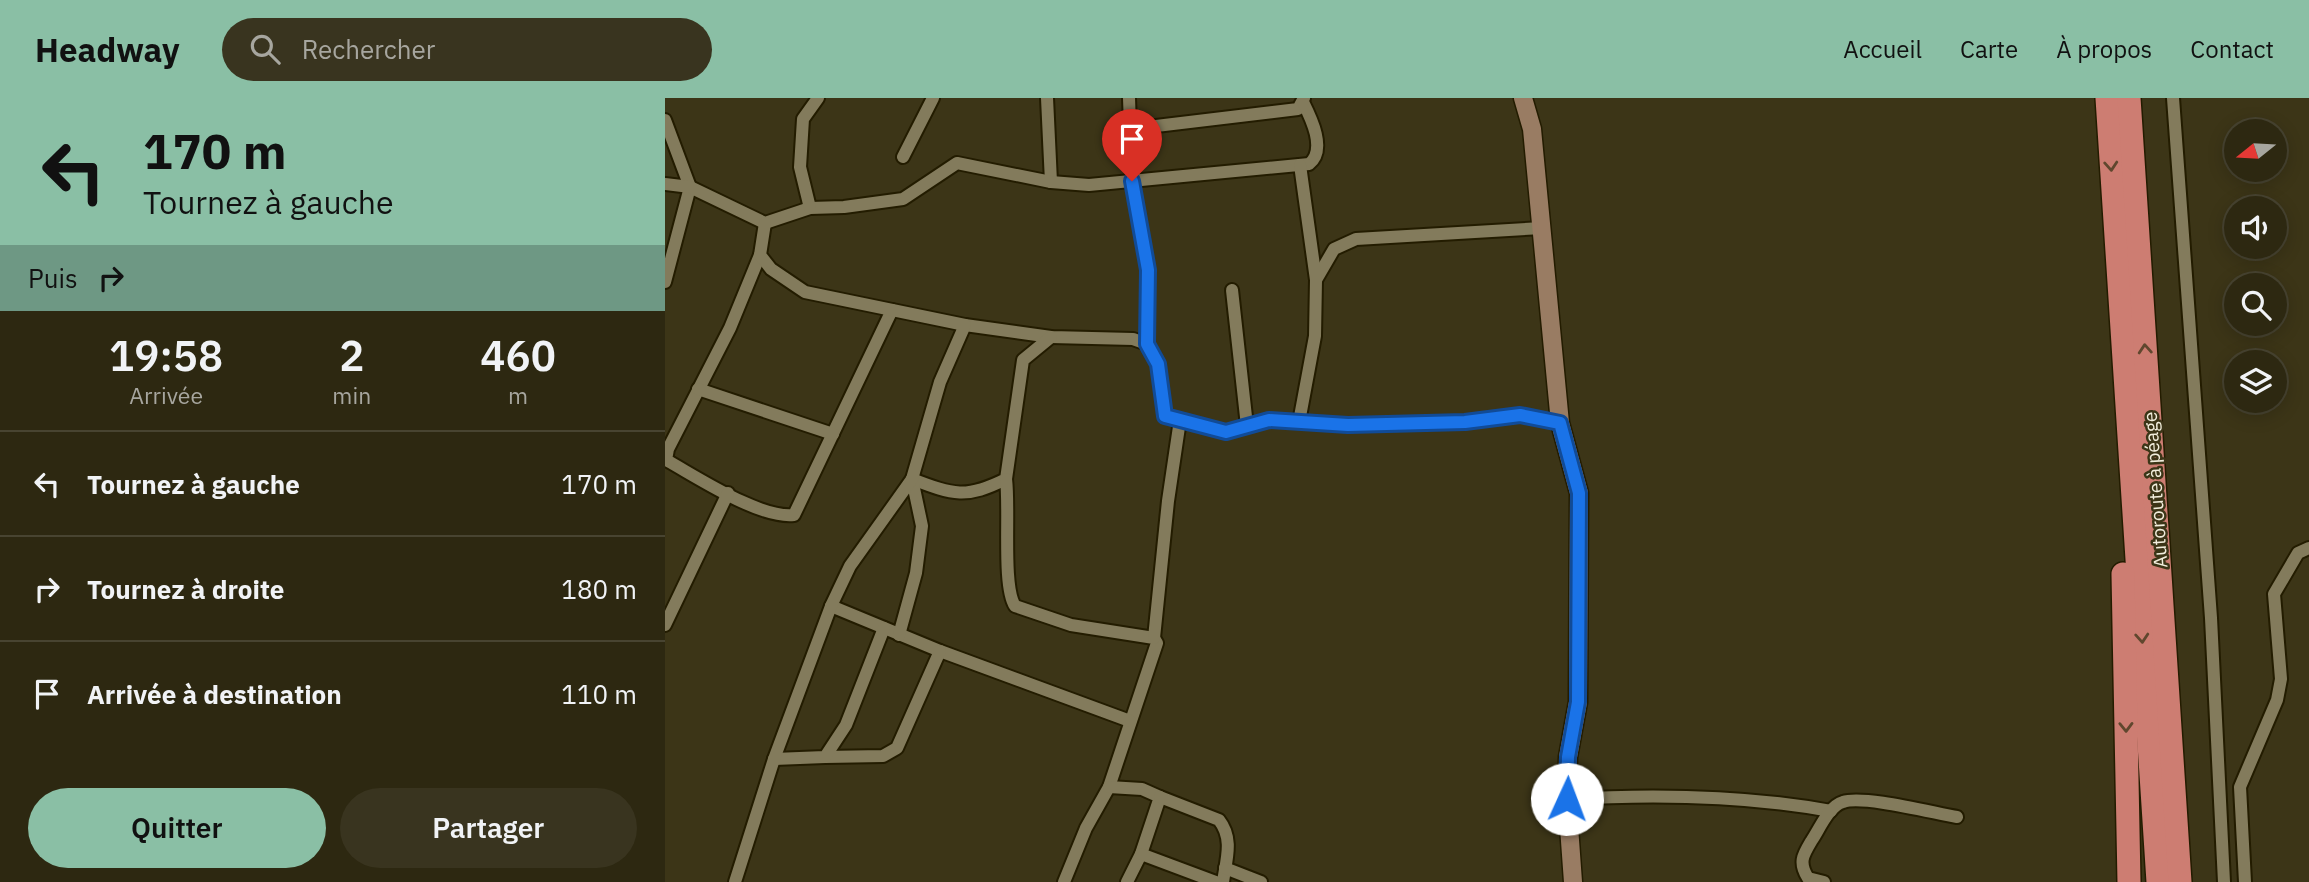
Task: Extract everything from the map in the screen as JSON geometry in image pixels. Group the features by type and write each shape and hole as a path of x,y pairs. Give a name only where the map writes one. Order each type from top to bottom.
{"highway":[{"path":"2107,98 2158,882"},
{"name":"Autoroute à péage","path":"2129,98 2180,882"},
{"path":"2148,382 2194,882"},
{"path":"2125,389 2121,491 2129,882"}],"street":[{"path":"810,208 800,167 803,119 818,98"},
{"path":"902,157 933,98"},
{"path":"1047,98 1051,182"},
{"path":"1129,98 1132,181 1148,270 1147,344 1158,364 1165,416 1226,432 1269,420 1348,425 1439,423 1520,415 1560,423"},
{"path":"1523,98 1532,129 1560,423 1579,493 1578,702 1568,757 1567,799 1573,882"},
{"path":"2173,98 2210,605 2224,882"},
{"path":"1131,129 1298,109 1303,100"},
{"path":"665,184 690,187 765,223 810,208 844,208 903,199 957,163 1051,182 1089,185 1300,165 1315,160 1317,151 1315,128 1303,100"},
{"path":"665,120 690,187 665,282"},
{"path":"1299,422 1315,336 1316,280 1300,165"},
{"path":"765,223 760,255 730,328 668,449 666,461 774,514 794,515 892,310"},
{"path":"1316,280 1334,249 1356,239 1542,228"},
{"path":"760,255 771,269 805,292 965,325 1051,337 1133,339 1147,344"},
{"path":"1232,290 1247,426"},
{"path":"735,882 774,759 831,606 851,566 912,479 940,382 965,325"},
{"path":"1051,337 1023,360 1006,479 1009,513 1007,580 1010,598 1015,606 1071,625 1154,638"},
{"path":"698,389 833,434"},
{"path":"1063,882 1086,828 1109,787 1156,652 1154,638 1168,501 1180,420"},
{"path":"912,479 940,490 977,494 1006,479"},
{"path":"899,635 916,573 922,526 912,479"},
{"path":"665,625 728,493"},
{"path":"2245,882 2240,787 2277,700 2281,679 2274,594 2298,553 2309,548"},
{"path":"831,606 940,651 1131,721"},
{"path":"825,757 846,725 884,628"},
{"path":"774,759 883,756 897,748 940,651"},
{"path":"1109,787 1142,789 1219,820 1225,828 1229,845 1223,882"},
{"path":"1567,799 1621,796 1775,801 1831,811"},
{"path":"1127,882 1141,854 1160,797"},
{"path":"1824,882 1808,878 1801,868 1801,856 1831,811 1841,802 1859,801 1957,817"},
{"path":"1141,854 1216,882"},
{"path":"1225,868 1261,882"}],"route":[{"path":"1132,181 1148,270 1147,344 1158,364 1165,416 1226,432 1269,420 1348,425 1465,422 1520,415 1546,418 1560,423 1579,493 1578,702 1568,757 1567,799"}]}
